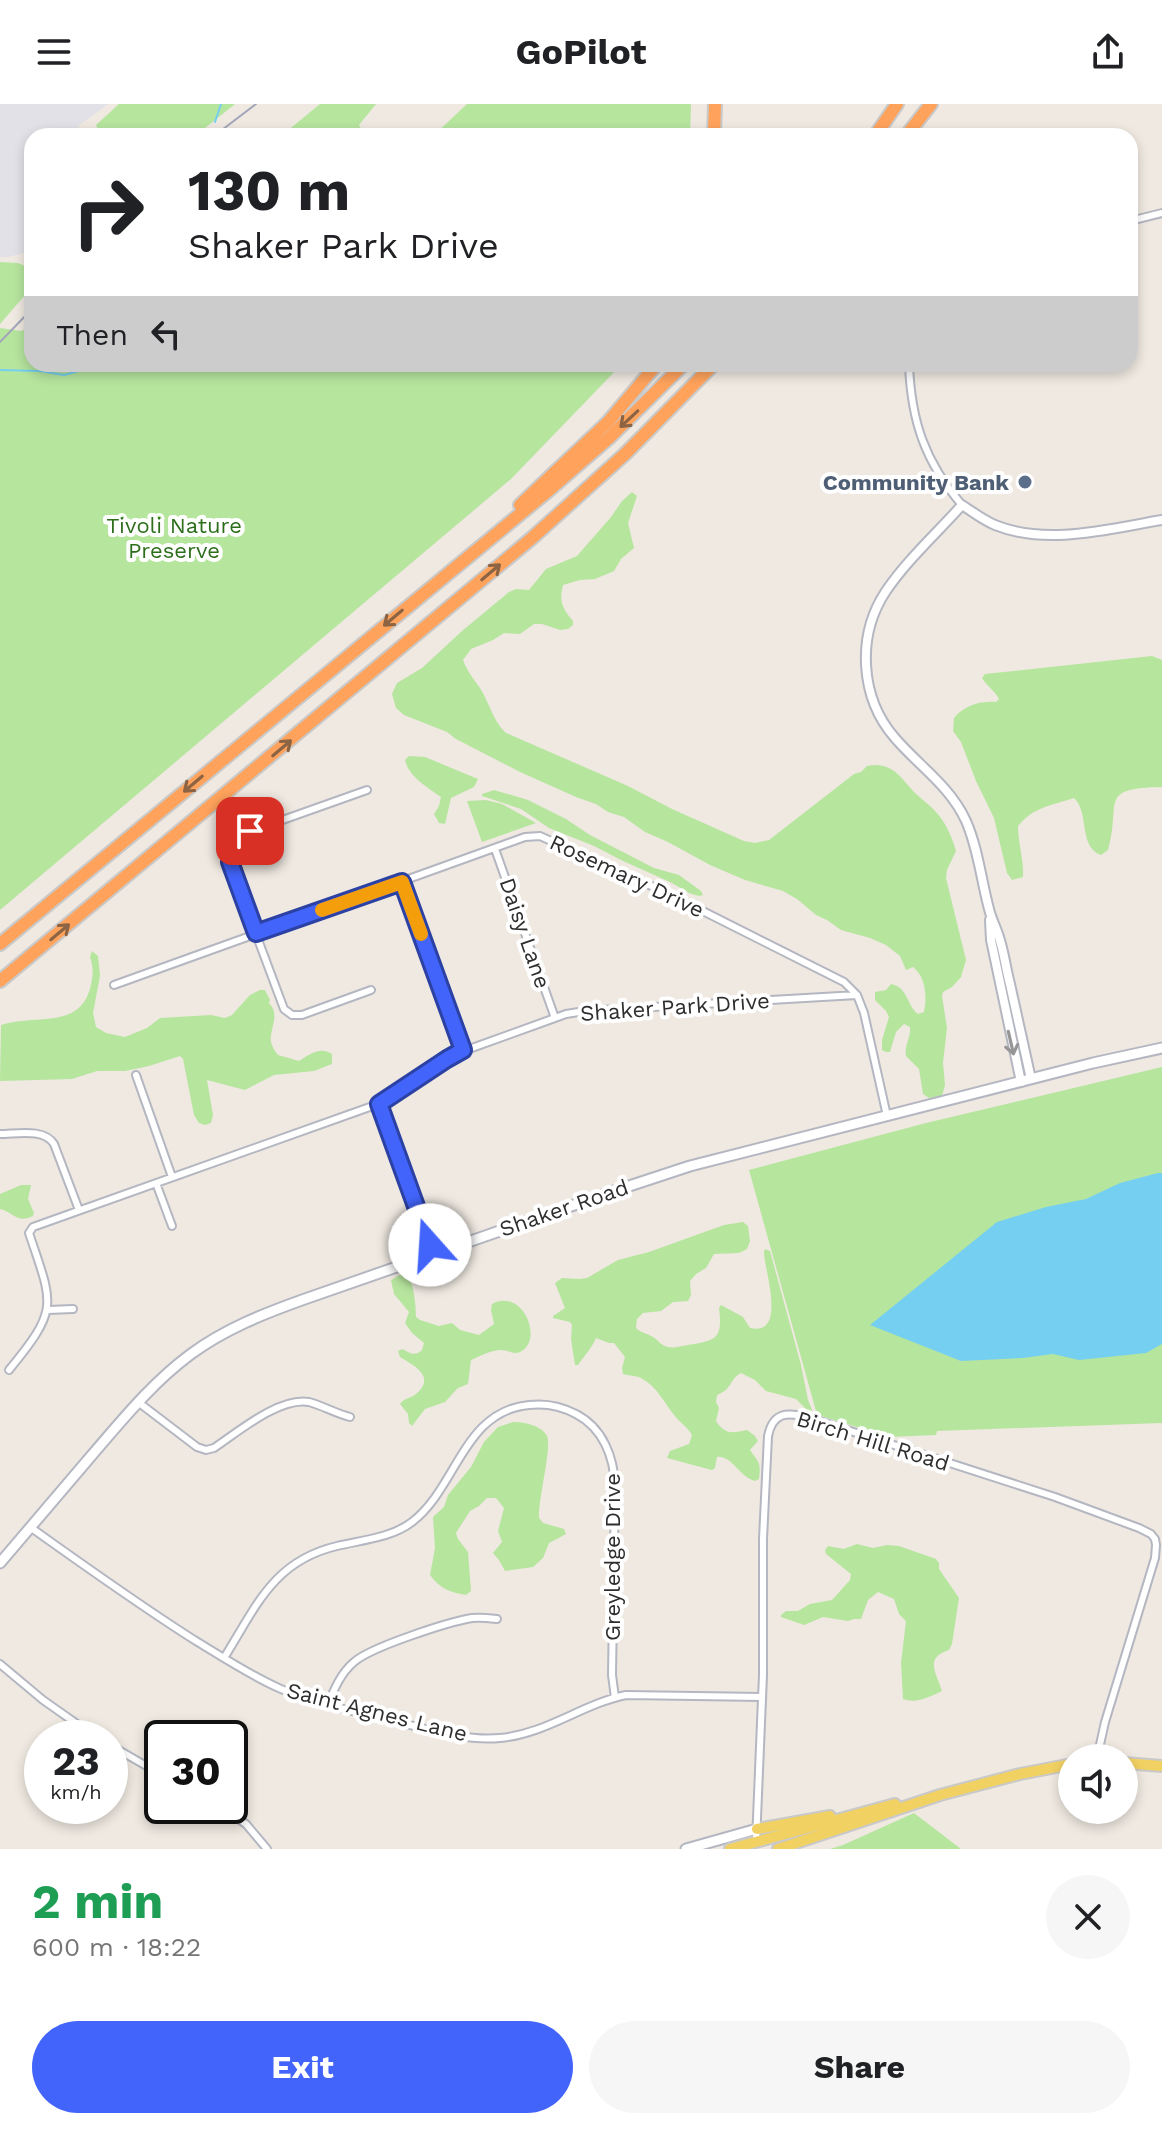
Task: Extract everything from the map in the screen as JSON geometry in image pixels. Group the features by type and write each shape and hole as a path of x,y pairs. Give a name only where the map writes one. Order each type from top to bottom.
{"highway":[{"path":"714,128 715,104"},
{"path":"880,128 897,104"},
{"path":"904,128 920,104"},
{"path":"912,128 931,104"},
{"path":"453,569 608,422 650,372"},
{"path":"0,944 579,464 676,372"},
{"path":"0,981 532,538 625,454 706,372"}],"main road":[{"name":"Shaker Road","path":"0,1563 138,1402 183,1360 231,1329 289,1304 662,1175 754,1149 1162,1048"},
{"path":"1138,1764 1162,1766"},
{"path":"778,1849 940,1795 1058,1767"},
{"path":"730,1849 755,1846 868,1811 940,1795"},
{"path":"686,1849 757,1829 868,1811"}],"street":[{"path":"1138,219 1162,213"},
{"path":"910,372 920,435 932,463 962,505 993,524 1029,535 1051,535 1162,520"},
{"path":"962,505 881,599 869,632 866,669 874,704 890,732 942,784 961,811 973,840 989,911 991,940 1026,1081"},
{"path":"367,790 250,831 237,840 231,850 231,866 284,1009 290,1014 302,1015 371,990"},
{"name":"Rosemary Drive","path":"114,985 528,836 546,837 667,893 834,976 848,984 857,995"},
{"name":"Daisy Lane","path":"495,849 555,1018"},
{"path":"402,882 463,1050"},
{"path":"857,995 888,1116"},
{"name":"Shaker Park Drive","path":"48,1310 47,1285 30,1230 37,1225 379,1104 463,1050 581,1011 857,995"},
{"path":"136,1075 172,1177"},
{"path":"379,1104 433,1254"},
{"path":"0,1134 50,1137 79,1210"},
{"path":"156,1183 172,1226"},
{"path":"9,1370 35,1337 48,1310 73,1309"},
{"path":"138,1402 197,1447 206,1450 214,1448 267,1413 288,1404 310,1403 350,1417"},
{"name":"Greyledge Drive","path":"224,1658 267,1591 287,1569 313,1553 405,1527 429,1506 487,1422 515,1408 546,1405 575,1413 588,1423 605,1443 613,1464 612,1675 615,1698"},
{"name":"Birch Hill Road","path":"755,1846 768,1436 774,1420 783,1415 793,1414 1055,1497 1142,1529 1153,1537 1155,1558 1100,1744"},
{"name":"Saint Agnes Lane","path":"30,1527 142,1605 224,1658 276,1686 328,1705 457,1736 494,1739 516,1736 539,1730 615,1698 654,1694 762,1697"},
{"path":"328,1705 339,1679 361,1657 456,1621 478,1617 497,1619"},
{"path":"0,1664 71,1720"},
{"path":"246,1824 267,1849"}],"shaded area":[{"path":"0,104 108,104 78,126 79,128 24,128 24,253 0,257"}],"green space":[{"path":"119,104 235,104 205,128 97,128 96,125"},
{"path":"320,104 376,104 359,125 361,128 291,128"},
{"path":"467,104 691,104 690,128 442,128"},
{"path":"0,262 18,263 24,266 24,296 0,324"},
{"name":"Tivoli Nature Preserve","path":"0,328 24,329 24,372 614,372 511,479 0,910"},
{"path":"632,492 637,496 628,523 634,548 621,559 614,571 595,579 563,585 562,604 573,625 560,630 534,624 520,634 504,633 471,649 463,660 466,668 506,733 744,841 755,843 769,840 867,766 883,766 900,776 939,815 956,851 946,878 966,960 961,977 942,996 947,1028 942,1096 929,1098 923,1094 919,1069 906,1056 910,1027 904,1024 896,1032 890,1052 882,1050 889,1017 875,1000 875,992 886,990 891,984 897,986 918,1014 924,1012 925,1000 923,982 917,971 913,967 906,970 900,956 886,945 841,930 783,891 710,865 645,832 624,817 520,772 447,732 404,715 396,708 392,694 397,683 422,668 509,592 529,590 546,569 577,556"},
{"path":"1152,656 1162,660 1162,787 1141,788 1120,795 1114,810 1108,850 1101,855 1089,845 1082,812 1074,798 1030,815 1018,826 1023,877 1012,880 1007,873 994,818 961,742 953,731 954,718 973,705 999,699 982,678 985,674"},
{"path":"409,756 425,757 478,779 474,787 451,798 445,824 439,823 434,814 441,797 410,772 405,760"},
{"path":"494,790 528,800 654,868 679,875 703,895 689,893 594,846 549,828 521,809 482,796"},
{"path":"486,800 502,804 536,823 482,842 467,801"},
{"path":"92,951 98,956 100,976 93,1013 96,1027 106,1033 125,1037 147,1028 160,1018 211,1015 225,1018 232,1015 250,995 265,990 274,1012 271,1042 278,1055 299,1061 323,1051 332,1054 332,1064 314,1071 274,1075 245,1090 207,1080 213,1115 211,1123 205,1125 199,1123 194,1115 180,1056 149,1066 125,1071 97,1071 72,1079 0,1081 1,1025 65,1016 76,1010 90,989"},
{"path":"1162,1067 1162,1423 937,1431 936,1435 889,1437 821,1416 816,1411 749,1170 926,1123"},
{"path":"21,1185 31,1185 28,1199 34,1213 23,1219 0,1209 0,1194"},
{"path":"743,1222 748,1226 750,1241 747,1249 739,1253 714,1254 706,1268 690,1281 688,1301 673,1302 661,1311 643,1313 637,1319 636,1328 669,1347 705,1342 716,1337 721,1305 743,1317 750,1328 762,1328 771,1312 764,1252 765,1249 770,1251 812,1410 807,1410 796,1399 766,1391 755,1380 741,1373 717,1395 719,1408 716,1421 719,1426 730,1432 747,1430 758,1441 750,1450 759,1466 759,1479 755,1481 722,1457 717,1457 712,1470 667,1458 670,1451 689,1444 692,1435 652,1385 639,1377 623,1374 625,1357 614,1343 596,1338 575,1365 572,1325 553,1318 565,1308 555,1283 562,1278 587,1278 618,1260 724,1225"},
{"path":"405,1275 411,1283 416,1317 420,1320 439,1326 452,1323 460,1330 479,1335 494,1324 492,1304 503,1301 521,1309 530,1327 527,1346 520,1352 497,1350 471,1360 468,1384 458,1388 445,1402 425,1409 412,1426 400,1404 415,1395 424,1381 416,1367 400,1357 398,1351 402,1349 417,1353 424,1343 405,1323 409,1312 394,1294 391,1280"},
{"path":"513,1422 537,1427 547,1436 548,1451 539,1518 543,1523 564,1529 566,1534 549,1543 543,1558 533,1567 505,1571 493,1553 502,1542 498,1531 504,1508 496,1498 487,1498 470,1511 456,1533 468,1552 471,1591 466,1595 450,1591 441,1587 430,1575 435,1548 433,1517 444,1507 448,1495 471,1467 484,1442 498,1427"},
{"path":"857,1544 873,1548 899,1546 936,1559 939,1563 939,1569 959,1598 952,1644 934,1661 942,1691 918,1700 903,1699 901,1663 906,1621 899,1614 894,1599 878,1592 868,1600 861,1619 848,1621 823,1617 804,1625 781,1617 786,1611 798,1611 810,1604 832,1600 850,1580 851,1574 825,1550 828,1546 844,1549"},
{"path":"914,1813 961,1849 830,1849 843,1845"}],"water":[{"path":"1162,1173 1162,1344 1146,1353 1079,1360 1053,1354 961,1361 870,1325 997,1222 1086,1199 1120,1183"}],"waterway":[{"path":"215,122 221,104"},
{"path":"0,370 24,371"},
{"path":"45,372 64,375 75,372"}],"railway":[{"path":"224,128 256,104"},
{"path":"0,342 24,317"}],"slow traffic":[{"path":"322,910 402,882 421,934"}],"place":[{"name":"Community Bank","path":"1025,482"}],"route":[{"path":"250,831 234,843 230,862 256,933 402,882 463,1050 379,1104 430,1245"}]}
